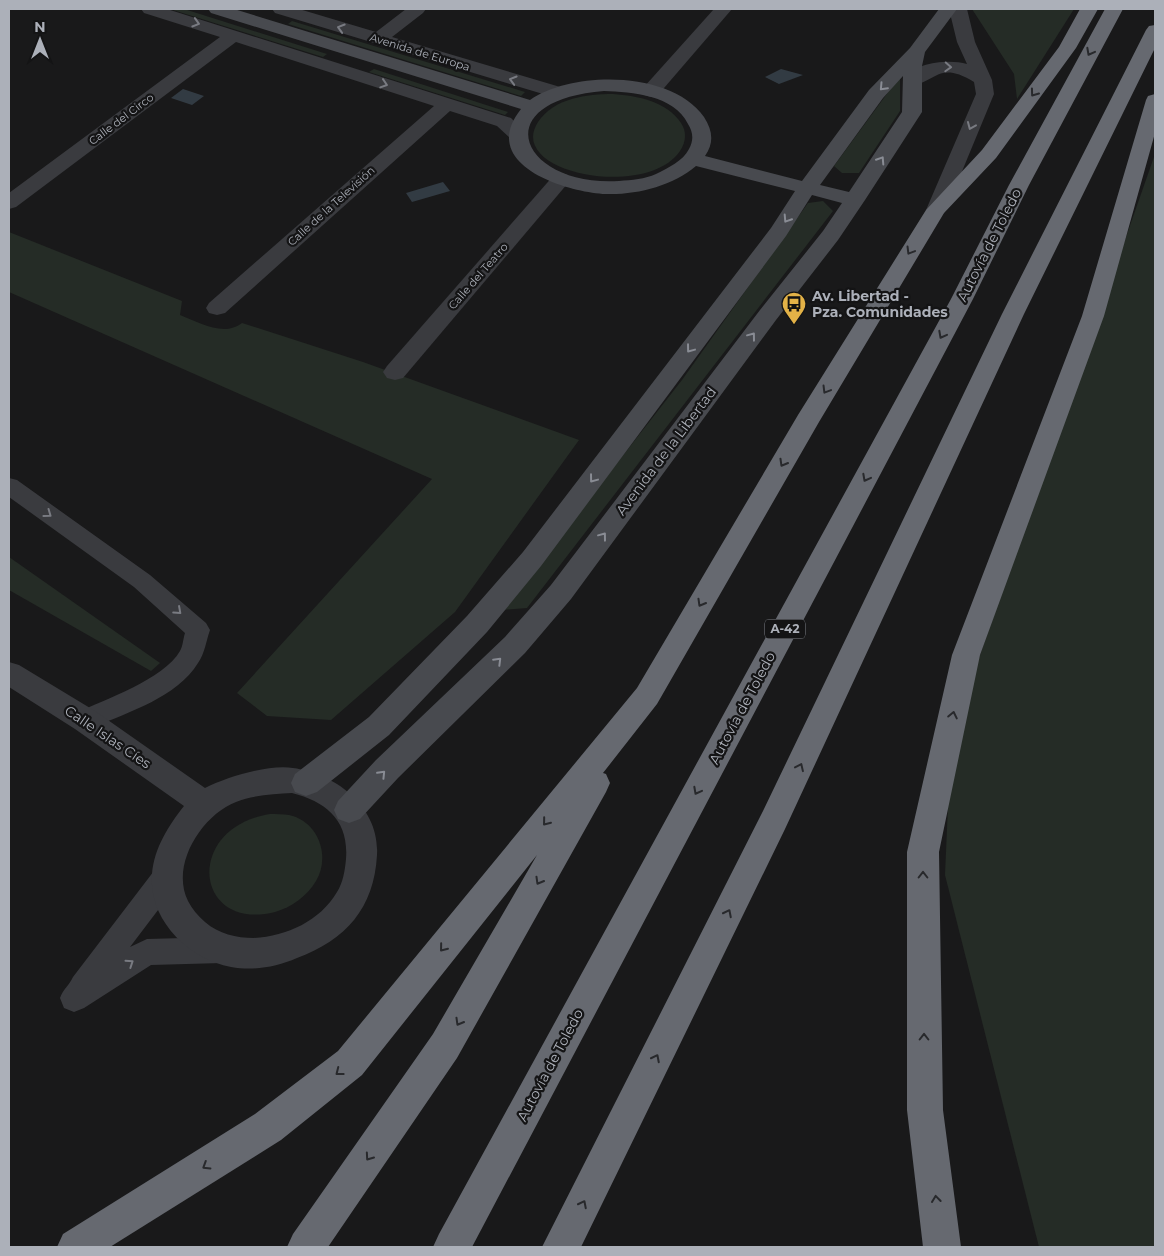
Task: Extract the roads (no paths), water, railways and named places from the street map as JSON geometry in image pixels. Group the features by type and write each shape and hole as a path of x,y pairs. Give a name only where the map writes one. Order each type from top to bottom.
{"highway":[{"path":"76,1247 268,1127 350,1063 632,717 647,696 808,421 936,210 989,154 1067,48 1089,9"},
{"name":"Autovía de Toledo","path":"452,1247 962,299 1019,185 1114,9"},
{"path":"561,1247 774,820 1013,314 1155,30"},
{"path":"942,1247 925,1110 923,852 966,655 1093,316 1155,100"},
{"path":"306,1247 445,1046 632,717"}],"street":[{"path":"150,9 504,122 517,134"},
{"name":"Avenida de Europa","path":"217,9 533,107"},
{"path":"266,9 274,27"},
{"name":"Avenida de Europa","path":"280,9 560,93"},
{"path":"378,39 417,9"},
{"path":"651,91 723,9"},
{"path":"306,783 379,726 477,624 532,559 778,231 876,94 916,52 948,9"},
{"path":"936,210 985,94 983,80 966,42 958,9"},
{"name":"Calle del Circo","path":"9,203 234,35"},
{"path":"346,50 354,74"},
{"name":"Avenida de la Libertad","path":"349,810 387,769 515,645 561,592 768,315 831,235 912,112 916,52"},
{"path":"913,79 938,66 964,68 983,80"},
{"path":"604,85 625,86 651,91 670,98 684,107 694,116 702,133 702,142 698,152 676,173 638,186 604,188 574,184 542,172 528,160 519,146 517,134 521,122 533,107 560,93 589,86 604,85"},
{"name":"Calle de la Televisión","path":"217,308 446,104"},
{"path":"692,159 855,200"},
{"name":"Calle del Teatro","path":"395,372 561,180"},
{"name":"Calle Islas Cíes","path":"9,673 85,720 205,804"},
{"path":"292,780 306,783 324,790 349,810 359,828 364,850 359,881 344,908 324,928 288,948 266,953 222,950 189,931 173,907 167,887 167,876 173,848 182,832 205,804 239,787 257,782 292,780"}],"lane":[{"path":"9,486 142,581 198,630 190,657 170,678 134,698 85,720"},
{"path":"167,876 74,998 147,952 222,950"}],"place":[{"name":"Av. Libertad - Pza. Comunidades","path":"794,325"}]}
